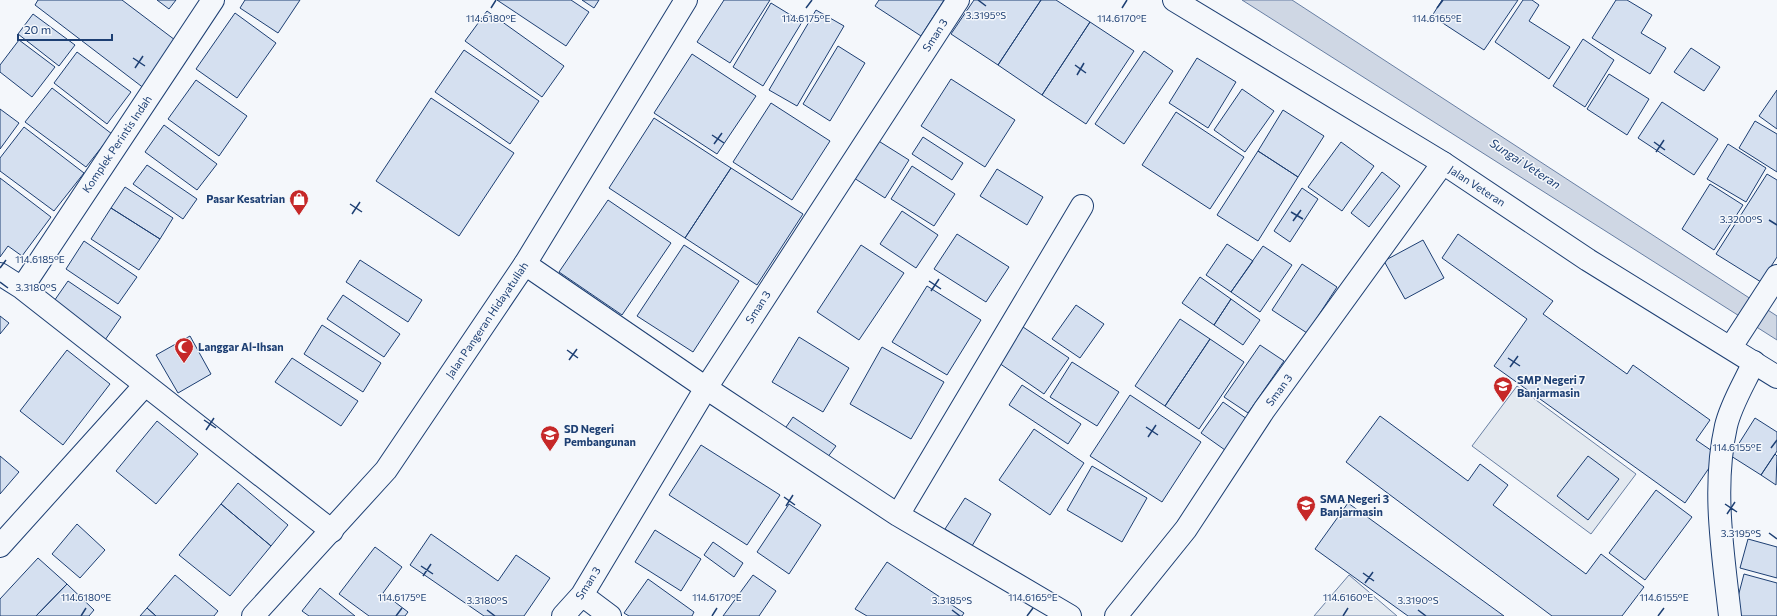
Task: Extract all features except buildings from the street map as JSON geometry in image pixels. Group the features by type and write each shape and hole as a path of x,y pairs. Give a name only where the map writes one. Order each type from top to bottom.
{"street":[{"name":"Komplek Perintis Indah","path":"22,288 212,0"},
{"name":"Jalan Pangeran Hidayatullah","path":"253,616 386,470 525,264 686,0"},
{"name":"Sman 3","path":"563,616 582,595 706,388 958,0"},
{"name":"Jalan Veteran","path":"1174,0 1443,164 1588,260 1737,339 1754,362 1777,376"},
{"name":"Sman 3","path":"1116,616 1186,529 1264,410 1443,164"},
{"path":"898,515 1082,206"},
{"path":"525,264 706,388 898,515 1070,616"},
{"path":"0,274 22,288 332,531"},
{"path":"1737,339 1771,290"},
{"path":"1730,616 1721,532 1720,491 1722,451 1727,425 1736,399 1754,362"},
{"path":"0,546 146,385"},
{"path":"582,595 610,616"}],"shaded area":[{"path":"1517,386 1636,474 1591,534 1472,446"},
{"path":"1349,575 1397,616 1314,616"}],"water":[{"name":"Sungai Veteran","path":"1242,0 1292,0 1777,316 1777,340"}],"place":[{"name":"Pasar Kesatrian","path":"299,216"},
{"name":"Langgar Al-Ihsan","path":"184,364"},
{"name":"SMP Negeri 7 Banjarmasin","path":"1503,403"},
{"name":"SD Negeri Pembangunan","path":"550,452"},
{"name":"SMA Negeri 3 Banjarmasin","path":"1306,522"}]}
